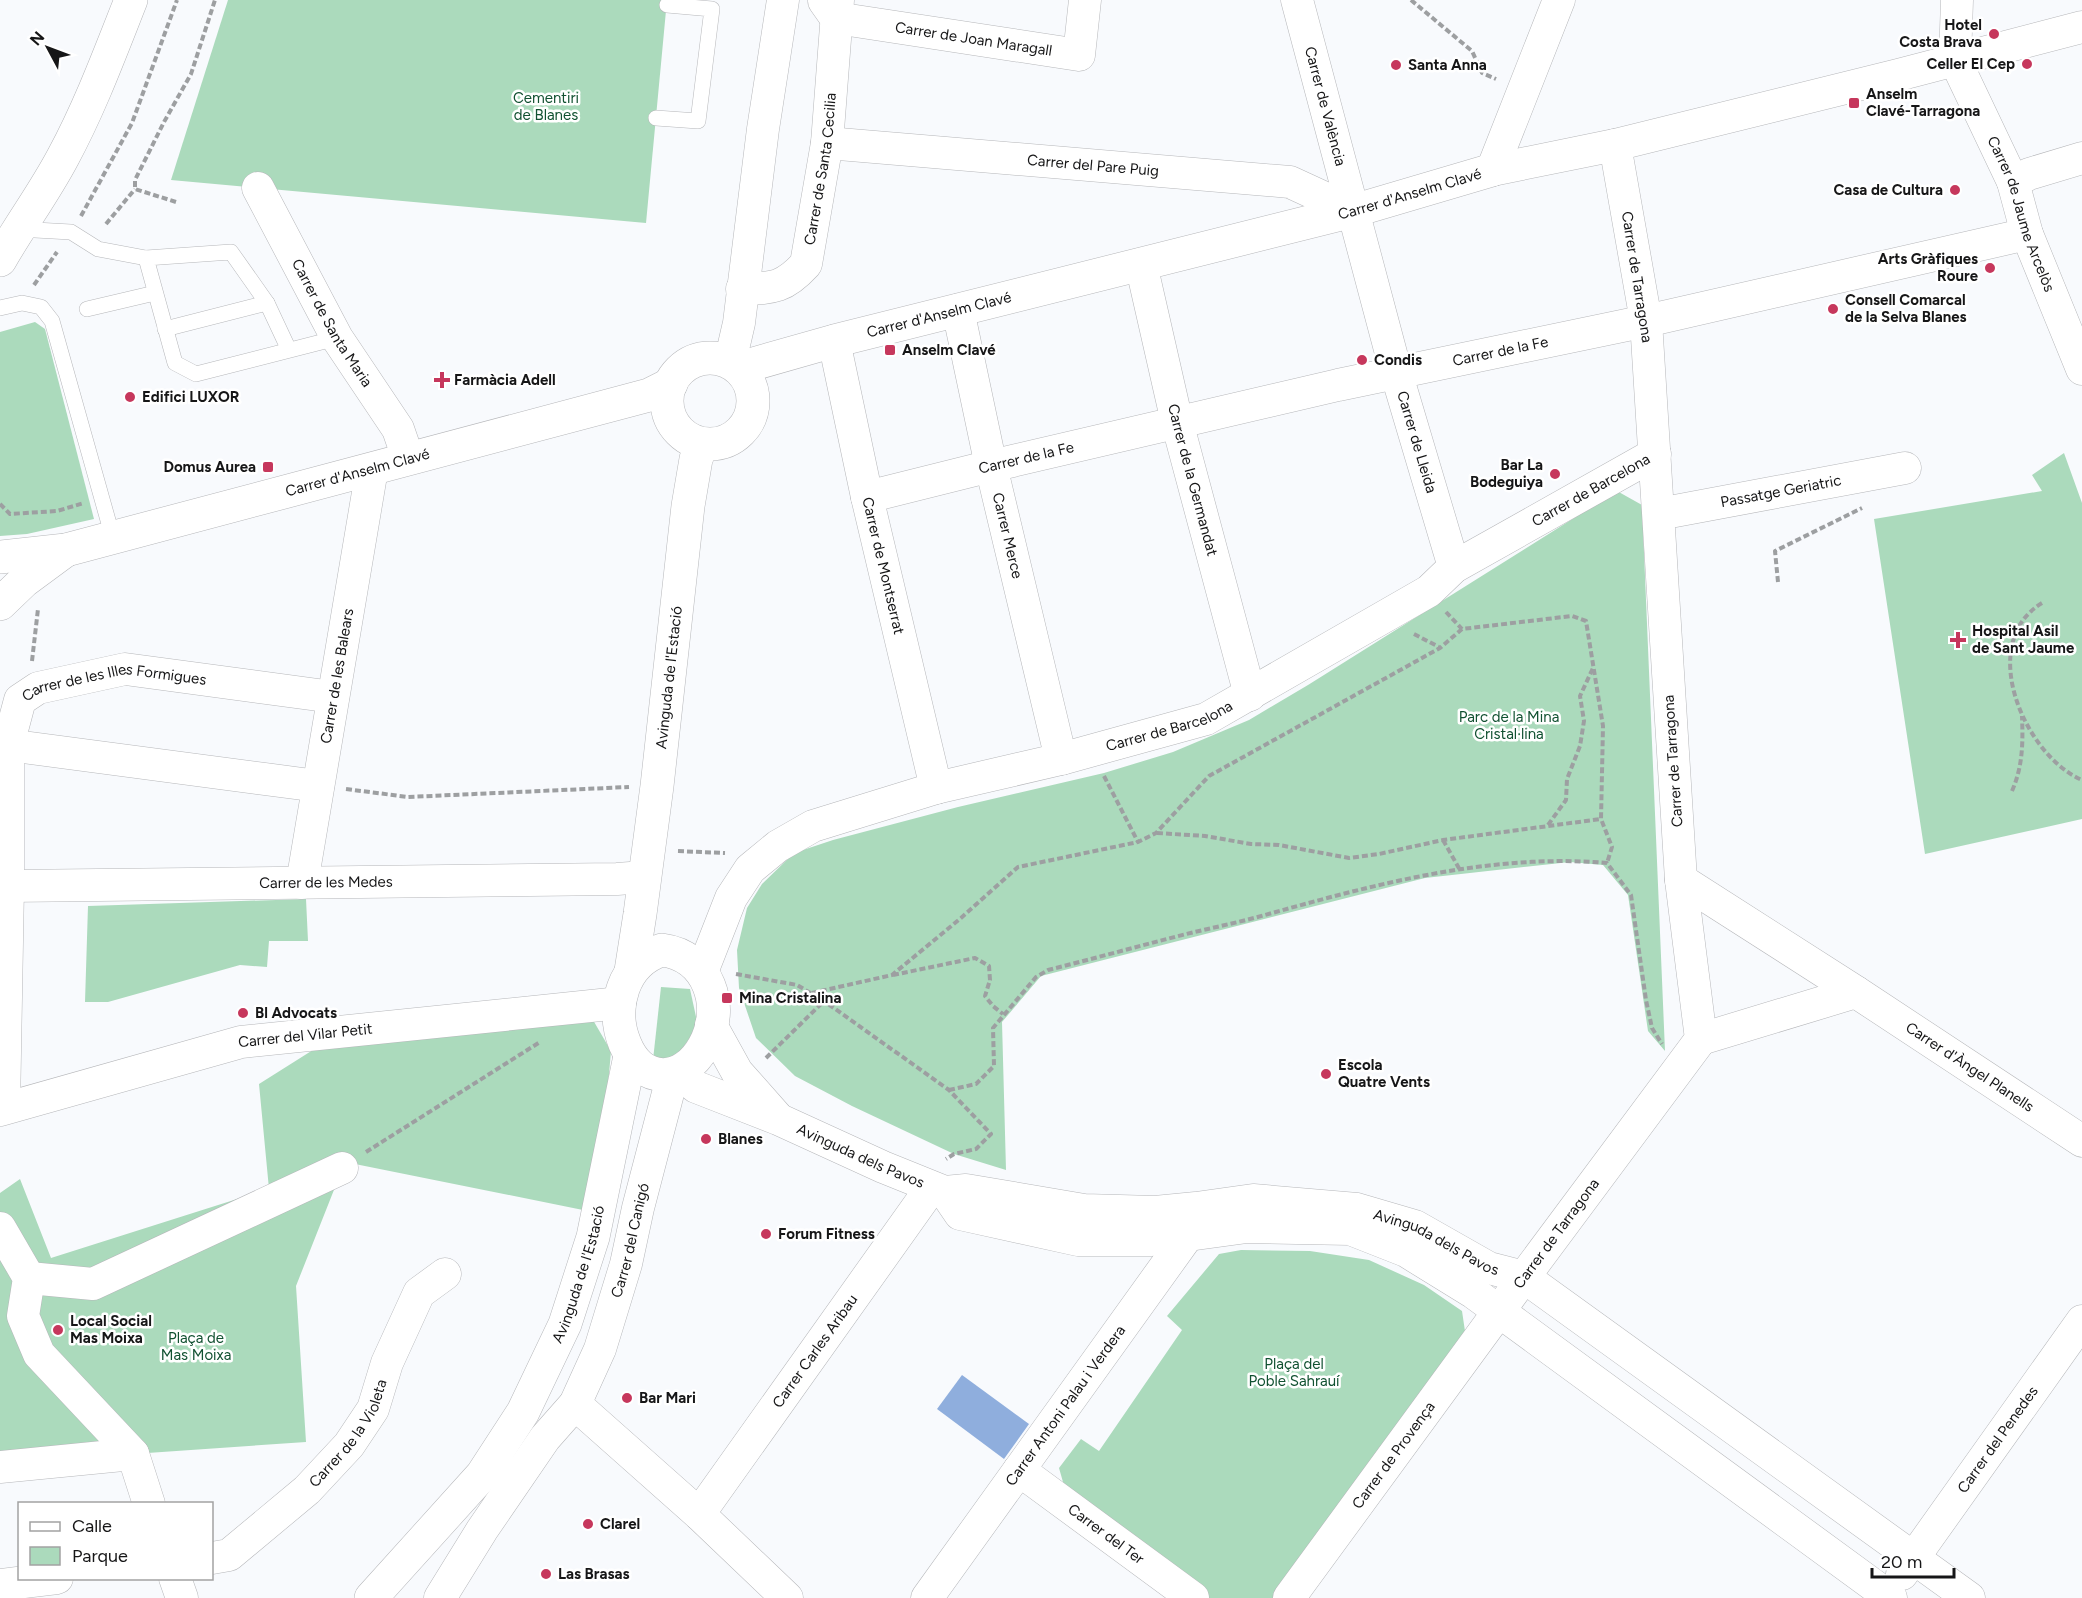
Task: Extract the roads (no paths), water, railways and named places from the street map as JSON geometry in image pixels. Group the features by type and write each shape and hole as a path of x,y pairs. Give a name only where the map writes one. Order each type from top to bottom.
{"street":[{"path":"0,260 9,239 63,158 100,80 131,0"},
{"path":"663,396 674,424 684,435 702,444 720,443 732,438 747,424 753,405 750,385 734,365 763,129 783,0"},
{"name":"Carrer de Joan Maragall","path":"833,6 1078,55 1085,0"},
{"name":"Carrer de València","path":"1297,0 1353,211"},
{"path":"1492,170 1559,0"},
{"path":"1955,60 1957,0"},
{"name":"Carrer de Santa Cecilia","path":"742,289 772,288 792,279 806,264 827,143 833,6"},
{"name":"Carrer d'Anselm Clavé","path":"0,604 24,581 55,559 113,538 408,458 663,396 678,372 701,359 715,358 734,365 834,341 1353,211 1492,170 1615,146 2082,27"},
{"name":"Carrer de Jaume Arcelòs","path":"1955,60 2013,182 2027,234 2082,369"},
{"name":"Carrer del Pare Puig","path":"827,143 1290,182 1353,211"},
{"name":"Carrer de Tarragona","path":"1499,1312 1701,1040 1681,880 1646,321 1615,146"},
{"path":"2013,182 2029,174 2082,158"},
{"name":"Carrer de Santa Maria","path":"258,188 338,338 398,429 408,458"},
{"name":"Carrer de Lleida","path":"1353,211 1396,372 1455,567"},
{"name":"Carrer de la Fe","path":"867,497 1396,372 1646,321 2027,234"},
{"name":"Carrer de la Germandat","path":"1141,264 1177,422 1251,695"},
{"name":"Carrer Merce","path":"958,310 991,466 1061,759"},
{"name":"Carrer de Montserrat","path":"834,341 867,497 936,788"},
{"name":"Avinguda de l'Estació","path":"631,971 657,786 688,506 696,459 702,444"},
{"name":"Carrer de Barcelona","path":"723,970 731,898 750,869 778,846 813,826 936,788 1061,759 1206,719 1429,591 1455,567 1655,453"},
{"name":"Passatge Geriatric","path":"1659,514 1905,468"},
{"name":"Carrer de les Balears","path":"302,883 372,469"},
{"name":"Carrer d'Anselm Clavé","path":"0,557 55,559"},
{"name":"Carrer de les Illes Formigues","path":"2,1109 8,886 8,746 20,700 38,688 124,669 333,697"},
{"path":"8,746 318,786"},
{"name":"Carrer de les Medes","path":"8,886 617,879 646,864"},
{"name":"Carrer d'Àngel Planells","path":"1681,880 2082,1141"},
{"path":"640,914 654,932 677,952 691,960 723,970 709,983 713,1005 711,1025 704,1045 691,1062 675,1073 662,1076 641,1068 630,1056 620,1033 620,1003 631,971 650,954 662,950 677,952"},
{"path":"1701,1040 1856,992"},
{"name":"Carrer del Vilar Petit","path":"2,1109 241,1042 620,1003"},
{"name":"Avinguda dels Pavos","path":"711,1025 737,1072 778,1119"},
{"name":"Avinguda de l'Estació","path":"371,1598 482,1475 522,1412 565,1324 593,1237 630,1056"},
{"name":"Avinguda dels Pavos","path":"675,1073 696,1088 778,1119 938,1190 960,1214 1078,1240 1152,1240 1192,1222 1253,1200 1357,1209 1414,1226 1489,1268 1524,1277 1969,1598"},
{"name":"Carrer del Canigó","path":"440,1598 482,1530 545,1438 575,1404 600,1349 626,1264 638,1208 675,1073"},
{"path":"29,1278 93,1284 342,1168"},
{"name":"Carrer Carles Aribau","path":"699,1514 938,1190"},
{"name":"Avinguda dels Pavos","path":"1192,1222 1247,1227 1350,1229 1406,1251 1474,1293 1889,1597 1912,1557"},
{"name":"Carrer Antoni Palau i Verdera","path":"927,1598 1192,1222"},
{"path":"0,1228 29,1278 23,1316 39,1354 133,1454 149,1502"},
{"name":"Carrer de la Violeta","path":"213,1558 229,1555 307,1490 349,1445 373,1409 387,1362 419,1293 445,1274"},
{"name":"Carrer de Provença","path":"1289,1598 1499,1312"},
{"name":"Carrer del Penedes","path":"1912,1557 2082,1321"},
{"path":"575,1404 699,1514 786,1598"},
{"name":"Avinguda de l'Estació","path":"482,1475 545,1438"},
{"path":"0,1467 133,1454"},
{"name":"Carrer del Ter","path":"1019,1470 1192,1598"},
{"path":"176,1580 182,1598"},
{"path":"0,1585 42,1586"}],"lane":[{"path":"656,118 698,121 712,5 667,5"},
{"path":"9,239 71,232 98,249 146,258 231,252 267,303 289,350"},
{"path":"146,258 175,363 195,374 338,338"},
{"path":"87,309 155,293"},
{"path":"0,308 22,303 41,307 52,321 113,538"},
{"path":"165,329 267,303"}],"water":[{"path":"962,1375 1029,1424 1004,1459 937,1409"}],"place":[{"name":"Hotel Costa Brava","path":"1994,34"},
{"name":"Celler El Cep","path":"2027,64"},
{"name":"Santa Anna","path":"1396,65"},
{"name":"Anselm Clavé-Tarragona","path":"1854,103"},
{"name":"Casa de Cultura","path":"1955,190"},
{"name":"Arts Gràfiques Roure","path":"1990,268"},
{"name":"Consell Comarcal de la Selva Blanes","path":"1833,309"},
{"name":"Anselm Clavé","path":"890,350"},
{"name":"Condis","path":"1362,360"},
{"name":"Farmàcia Adell","path":"442,380"},
{"name":"Edifici LUXOR","path":"130,397"},
{"name":"Domus Aurea","path":"268,467"},
{"name":"Bar La Bodeguiya","path":"1555,474"},
{"name":"Hospital Asil de Sant Jaume","path":"1958,640"},
{"name":"Mina Cristalina","path":"727,998"},
{"name":"Bl Advocats","path":"243,1013"},
{"name":"Escola Quatre Vents","path":"1326,1074"},
{"name":"Blanes","path":"706,1139"},
{"name":"Forum Fitness","path":"766,1234"},
{"name":"Local Social Mas Moixa","path":"58,1330"},
{"name":"Bar Mari","path":"627,1398"},
{"name":"Clarel","path":"588,1524"},
{"name":"Las Brasas","path":"546,1574"}],"park label":[{"name":"Cementiri de Blanes","path":"546,106"},
{"name":"Parc de la Mina Cristal·lina","path":"1509,726"},
{"name":"Plaça de Mas Moixa","path":"196,1346"},
{"name":"Plaça del Poble Sahrauí","path":"1294,1372"}]}
